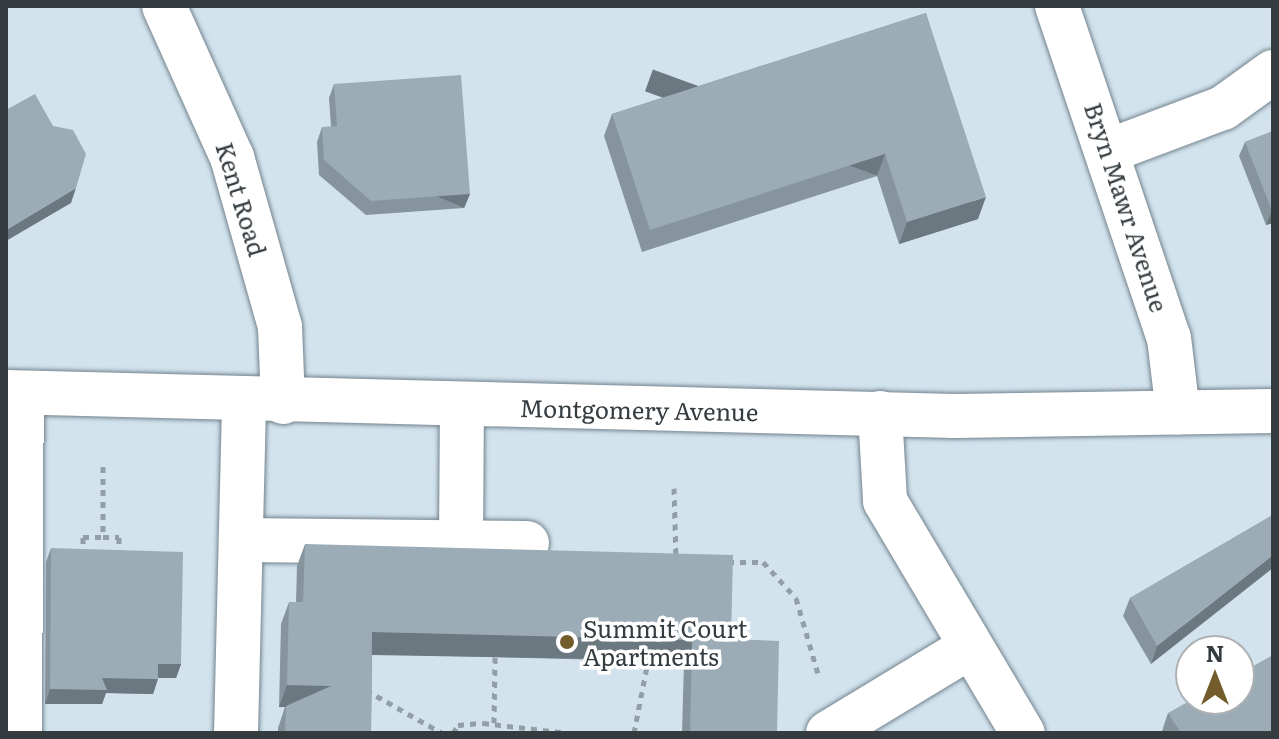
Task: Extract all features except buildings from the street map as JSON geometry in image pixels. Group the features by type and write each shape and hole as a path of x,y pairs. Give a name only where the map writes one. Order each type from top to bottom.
{"main road":[{"name":"Kent Road","path":"164,6 232,157 280,327 263,401 241,540 236,733"},
{"name":"Bryn Mawr Avenue","path":"1057,6 1111,150 1169,338 1178,412"},
{"path":"1111,150 1223,108 1273,72"},
{"name":"Montgomery Avenue","path":"14,393 462,406 880,413 1273,411"},
{"path":"14,393 20,733"},
{"path":"461,542 462,406"},
{"path":"880,413 885,501 1023,733"},
{"path":"241,540 527,543"},
{"path":"832,731 970,647"}],"path":[{"path":"103,466 103,537"},
{"path":"674,488 677,576"},
{"path":"83,562 83,537 119,537 119,560"},
{"path":"661,562 691,562"},
{"path":"720,562 763,562 796,598 832,731"},
{"path":"494,723 495,657"},
{"path":"634,733 648,661"},
{"path":"363,689 442,733"},
{"path":"453,733 458,725 494,723 568,733"}],"place":[{"name":"Summit Court Apartments","path":"567,642"}]}
